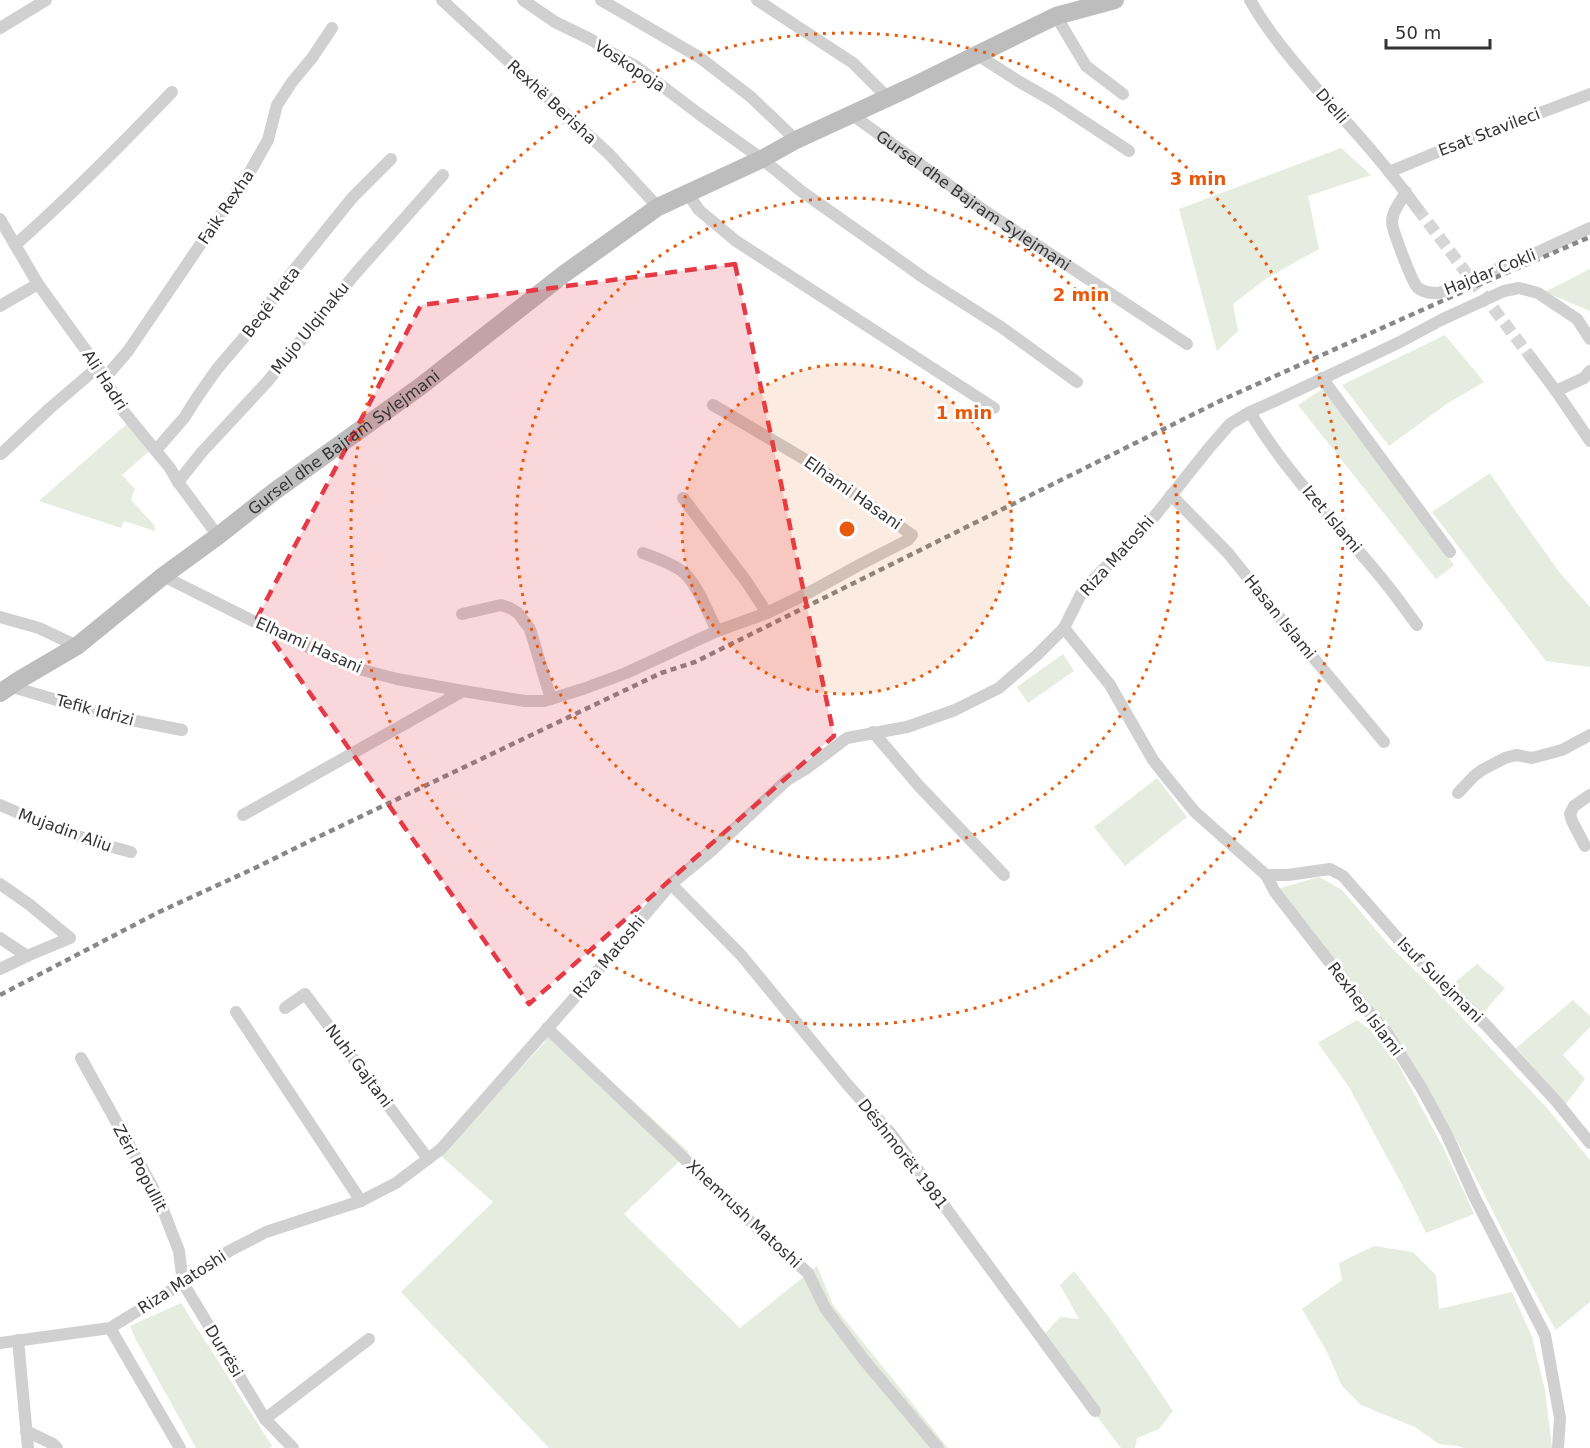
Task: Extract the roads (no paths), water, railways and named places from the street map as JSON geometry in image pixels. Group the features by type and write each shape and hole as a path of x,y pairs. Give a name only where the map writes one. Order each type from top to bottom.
{"street":[{"path":"0,28 46,0"},
{"name":"Rexhë Berisha","path":"442,0 609,154 658,207"},
{"name":"Voskopoja","path":"523,0 555,22 592,40 637,67 762,159"},
{"path":"601,0 699,57 751,97 796,140"},
{"path":"757,0 853,63 887,97"},
{"name":"Gursel dhe Bajram Sylejmani","path":"5,690 77,646 163,576 275,491 421,386 564,274 658,207 1056,16 1115,0"},
{"name":"Dielli","path":"1250,0 1289,56 1406,192 1417,208"},
{"path":"1056,16 1086,66 1123,94"},
{"name":"Faik Rexha","path":"104,379 128,351 245,180 268,140 277,105 332,28"},
{"path":"976,54 1129,151"},
{"path":"15,245 111,155 172,92"},
{"name":"Esat Stavileci","path":"1389,172 1590,94"},
{"name":"Gursel dhe Bajram Sylejmani","path":"851,114 985,211 1187,344"},
{"name":"Beqë Heta","path":"156,450 184,418 217,369 252,328 290,274 345,206 391,159"},
{"path":"762,159 801,191 924,279 1001,327 1077,382"},
{"name":"Mujo Ulqinaku","path":"178,482 202,452 267,382 354,274 443,175"},
{"name":"Hajdar Cokli","path":"1406,192 1392,220 1400,249 1417,287 1427,293 1439,293 1590,228"},
{"path":"688,194 699,210 736,241 994,408"},
{"name":"Ali Hadri","path":"0,219 38,284 98,367 124,412 170,468 218,536"},
{"path":"0,306 38,284"},
{"name":"Riza Matoshi","path":"0,1343 110,1328 183,1283 229,1251 266,1232 361,1201 396,1183 441,1149 584,987 671,884 711,851 787,780 847,738 907,728 955,710 999,688 1037,655 1064,628 1083,590 1150,522 1230,424 1250,412 1504,291 1519,288 1538,293 1577,319 1590,339"},
{"path":"1532,359 1557,391 1590,441"},
{"path":"0,454 98,367"},
{"path":"1557,391 1584,378 1590,371"},
{"path":"1322,378 1450,552"},
{"name":"Elhami Hasani","path":"163,576 281,635 355,668 396,679 463,691 525,701 543,701 626,673 717,631 768,613 908,540 912,535 816,466 713,405"},
{"name":"Izet Islami","path":"1250,412 1266,438 1343,534 1379,574 1417,625"},
{"name":"Hasan Islami","path":"1171,495 1227,553 1384,742"},
{"path":"684,498 768,613"},
{"path":"643,553 682,571 694,585 717,631"},
{"path":"462,614 501,605 518,614 530,629 551,699"},
{"path":"0,617 39,628 77,646"},
{"name":"Rexhep Islami","path":"1064,628 1110,685 1153,760 1195,812 1266,875 1275,892 1387,1033 1422,1089 1545,1335 1560,1418 1558,1448"},
{"name":"Tefik Idrizi","path":"5,690 111,717 182,730"},
{"path":"243,815 463,691"},
{"path":"873,732 919,786 1004,875"},
{"path":"1458,793 1482,770 1505,758 1516,755 1532,758 1562,750 1590,735"},
{"path":"1585,846 1570,814 1574,806 1590,795"},
{"name":"Mujadin Aliu","path":"0,805 88,841 131,852"},
{"name":"Isuf Sulejmani","path":"1266,875 1330,870 1343,876 1400,941 1486,1025 1590,1143"},
{"name":"Dëshmorët 1981","path":"671,884 741,955 892,1136 1095,1411"},
{"path":"0,885 30,905 70,938 0,969"},
{"path":"0,938 27,956"},
{"name":"Nuhi Gajtani","path":"285,1008 305,994 428,1159"},
{"path":"236,1012 361,1201"},
{"name":"Xhemrush Matoshi","path":"547,1028 755,1226 808,1273 825,1308 864,1360 938,1448"},
{"name":"Zëri Popullit","path":"81,1058 158,1197 179,1251 183,1283"},
{"name":"Durrësi","path":"183,1283 265,1419 286,1446"},
{"path":"110,1328 180,1448"},
{"path":"265,1419 369,1339"},
{"path":"18,1340 28,1448"},
{"path":"26,1431 57,1448"}],"tunnel":[{"path":"1417,208 1532,359"}],"railway":[{"path":"0,995 159,912 661,673 695,662 1224,399 1590,237"}]}
